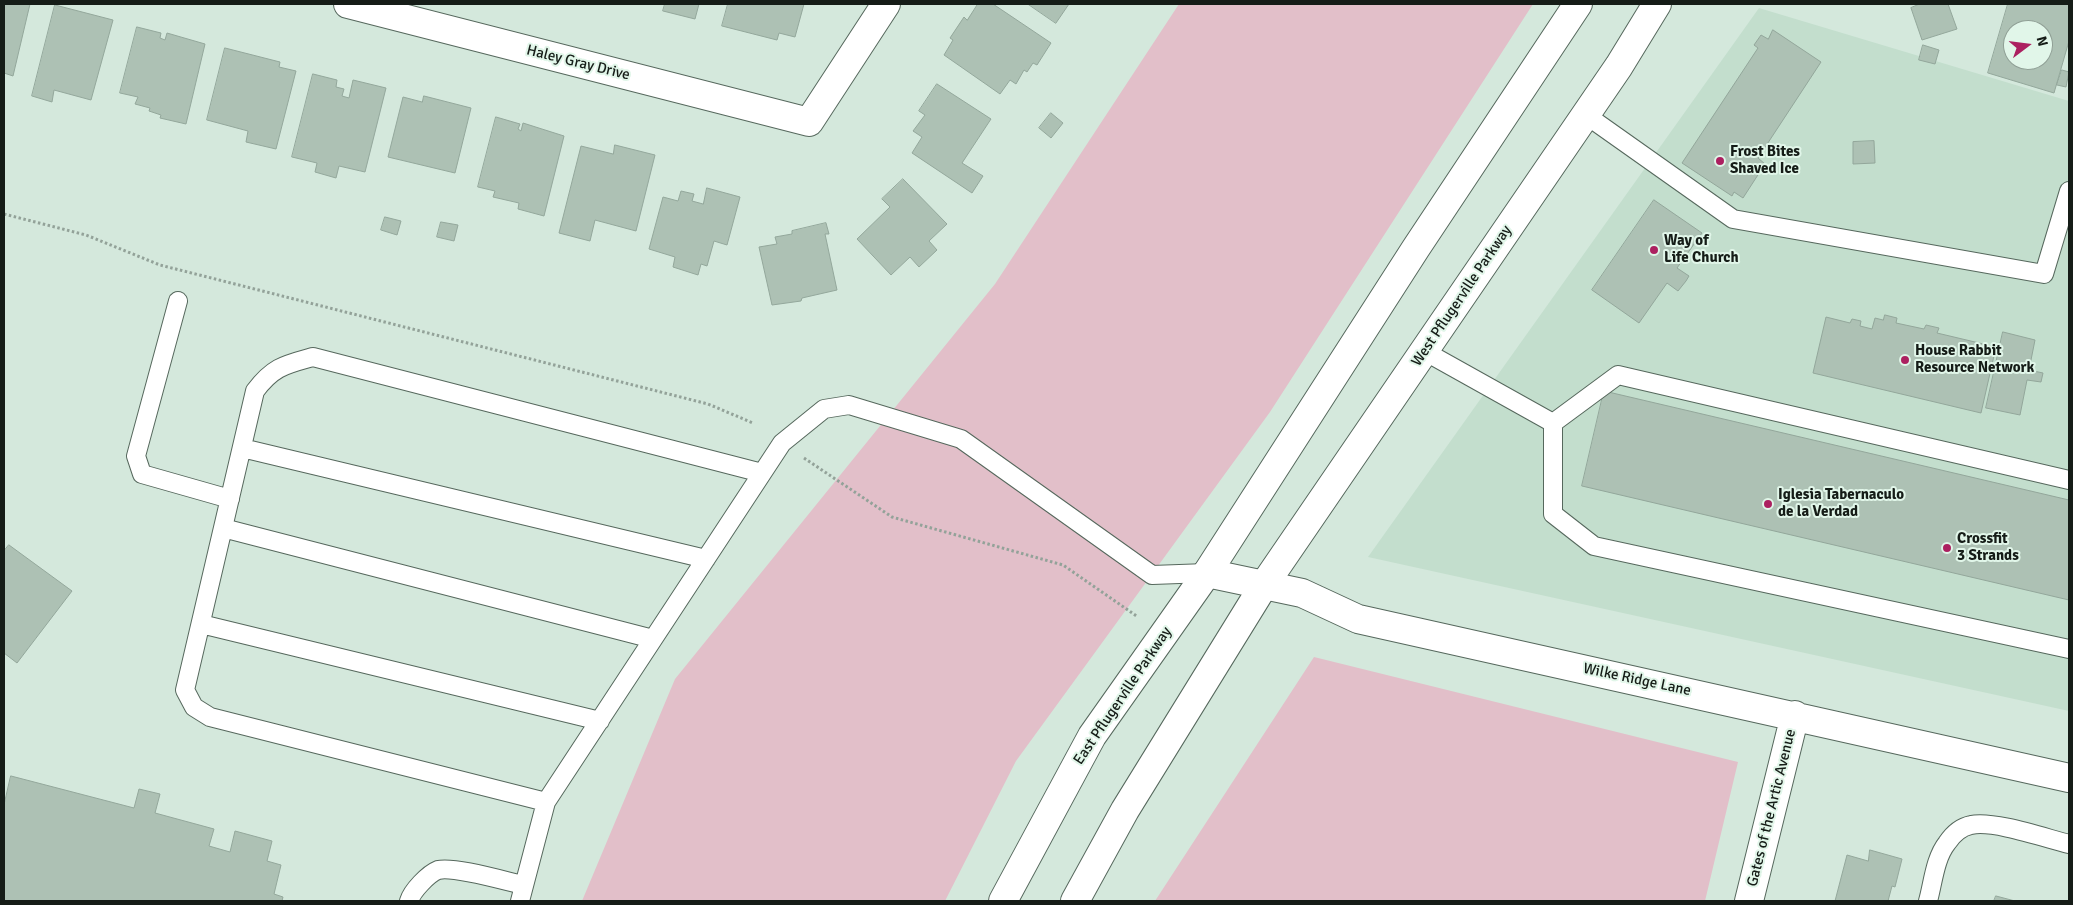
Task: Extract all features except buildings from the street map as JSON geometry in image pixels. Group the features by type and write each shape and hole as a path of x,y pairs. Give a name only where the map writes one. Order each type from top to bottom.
{"main road":[{"name":"Haley Gray Drive","path":"348,4 809,122 886,4"},
{"path":"1207,573 1411,257 1578,4"},
{"name":"West Pflugerville Parkway","path":"1264,586 1586,115 1619,66 1656,4"},
{"name":"Wilke Ridge Lane","path":"1207,573 1302,593 1358,619 1795,715 2069,778"},
{"name":"East Pflugerville Parkway","path":"1003,901 1092,736 1207,573"},
{"path":"1075,901 1124,810 1264,586"},
{"name":"Gates of the Artic Avenue","path":"1749,901 1795,715"}],"lane":[{"path":"1586,115 1733,219 2044,274 2069,191"},
{"path":"178,301 136,456 142,474 230,499"},
{"path":"1424,351 1553,423"},
{"path":"546,802 210,717 194,707 185,690 255,391 268,374 290,363 313,357 762,473"},
{"path":"1553,423 1618,376 2069,480"},
{"path":"409,901 424,881 437,870 452,870 522,893 546,802 782,443 824,409 849,404 961,439 1152,576 1207,573"},
{"path":"1553,423 1553,514 1594,546 2069,649"},
{"path":"242,448 706,560"},
{"path":"223,528 653,639"},
{"path":"200,624 600,720"},
{"path":"1928,901 1938,860 1946,843 1957,831 1969,825 1981,823 1999,826 2069,844"}],"path":[{"path":"4,214 86,235 160,266 708,404 753,423"},
{"path":"801,456 892,517 1063,565 1138,617"}],"shaded area":[{"path":"1179,4 1533,4 1270,412 1016,761 945,901 582,901 675,679 995,284"},
{"path":"1759,8 2069,101 2069,711 1368,557"},
{"path":"1314,657 1738,762 1705,901 1155,901"}],"place":[{"name":"Frost Bites Shaved Ice","path":"1720,161"},
{"name":"Way of Life Church","path":"1654,250"},
{"name":"House Rabbit Resource Network","path":"1905,360"},
{"name":"Iglesia Tabernaculo de la Verdad","path":"1768,504"},
{"name":"Crossfit 3 Strands","path":"1947,548"}]}
